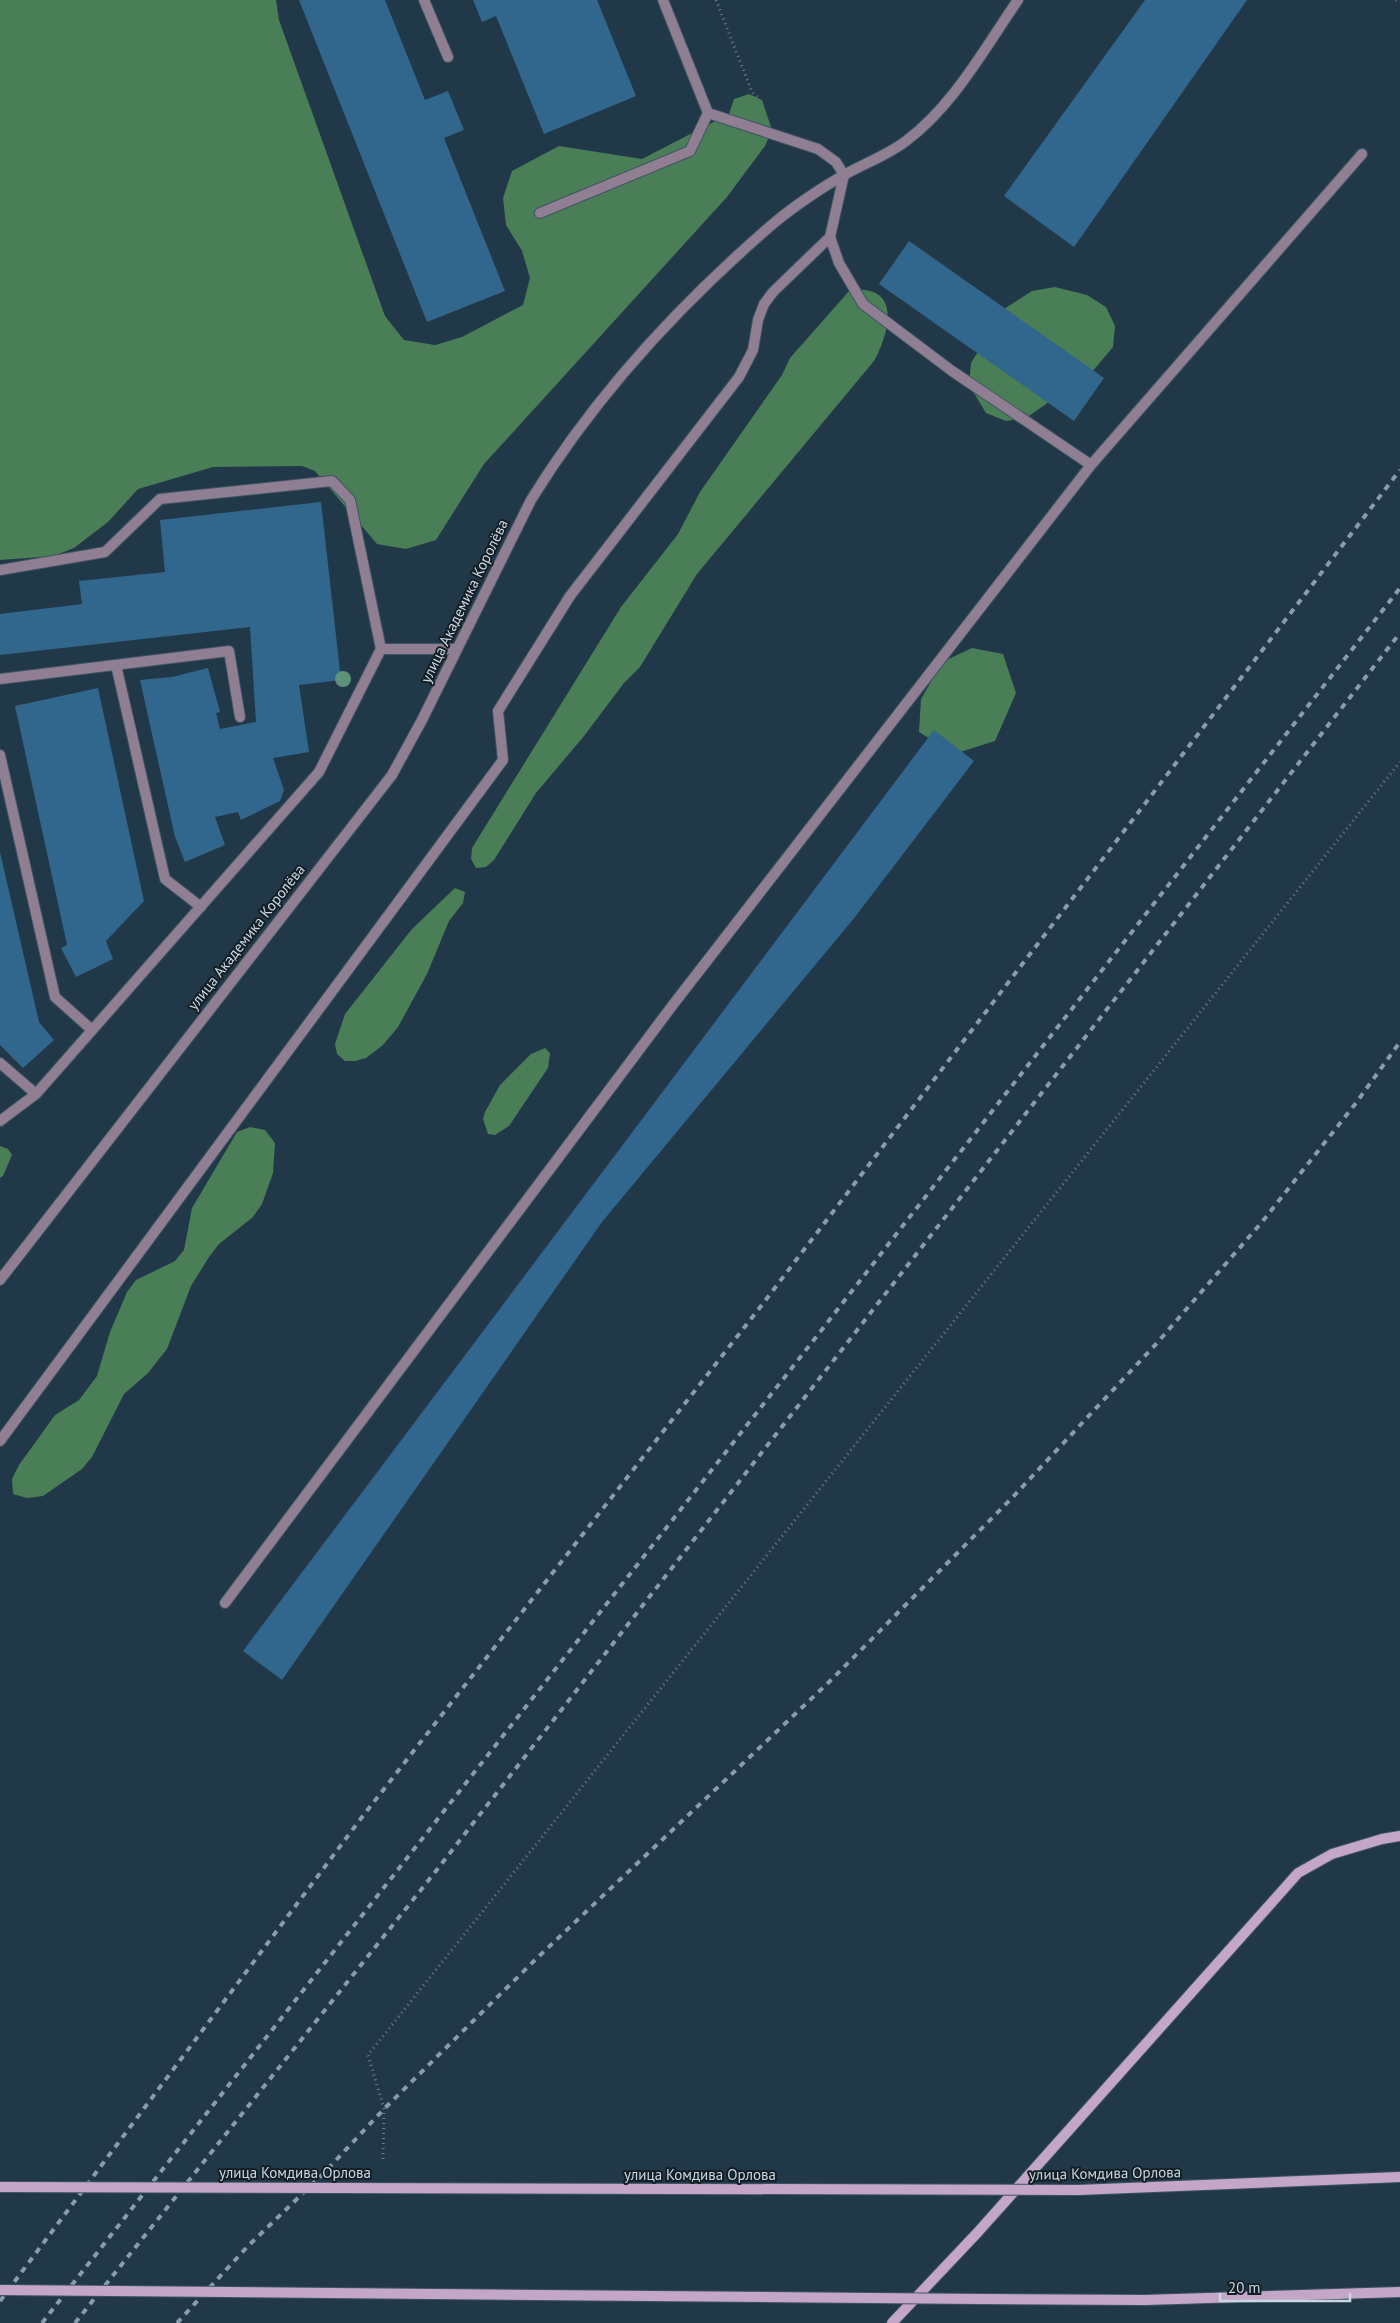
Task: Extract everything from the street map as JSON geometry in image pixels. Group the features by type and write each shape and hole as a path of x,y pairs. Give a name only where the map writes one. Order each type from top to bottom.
{"main road":[{"path":"892,2323 978,2232 1298,1873 1332,1854 1382,1839 1400,1836"},
{"name":"улица Комдива Орлова","path":"0,2187 1078,2190 1142,2189 1400,2177"},
{"path":"0,2290 1145,2300 1400,2292"}],"street":[{"path":"424,0 448,57"},
{"path":"540,213 690,151 708,113 662,0"},
{"name":"улица Академика Королёва","path":"0,1280 392,775 531,500 554,463 593,412 667,327 730,263 776,221 844,175 903,143 926,125 948,101 1018,0"},
{"path":"708,113 818,149 836,162 844,175 830,237 839,263 862,304 952,371 1091,465"},
{"path":"225,1603 666,1014 1091,465 1362,154"},
{"path":"0,1441 503,760 498,711 570,596 739,376 753,350 758,320 764,304 773,292 830,237"},
{"path":"0,570 105,552 160,499 332,481 350,500 381,649 319,772 36,1094 0,1121"},
{"path":"381,649 457,649"},
{"path":"0,679 229,651 240,717"},
{"path":"116,665 165,879 201,907"},
{"path":"0,755 55,997 92,1030"},
{"path":"0,1063 36,1094"}],"path":[{"path":"716,0 752,92 765,104"},
{"path":"1396,0 1400,3"},
{"path":"383,2160 384,2109 368,2054 1400,762"}],"green space":[{"path":"0,0 276,0 279,20 385,316 404,340 435,345 462,337 523,305 530,278 522,251 506,225 503,198 512,171 559,146 642,159 729,114 734,99 749,94 762,100 772,130 765,146 727,197 484,464 436,540 406,549 377,544 315,471 302,466 213,467 138,489 108,522 74,548 54,556 0,560"},
{"path":"1055,287 1087,295 1106,307 1115,326 1113,347 1092,372 1026,418 1006,421 986,413 969,385 971,363 1004,309 1032,291"},
{"path":"850,290 870,291 879,296 885,303 888,312 885,333 874,361 697,574 640,667 624,683 584,736 536,793 494,860 486,867 476,868 471,859 472,848 621,607 678,534 700,492 782,375 790,358"},
{"path":"972,648 1003,654 1016,693 995,741 954,754 919,732 921,699 942,662"},
{"path":"455,888 465,892 463,903 449,921 427,974 398,1027 383,1045 366,1058 345,1061 337,1054 335,1044 345,1014 412,929"},
{"path":"545,1048 550,1053 548,1068 509,1126 495,1135 488,1134 483,1119 500,1085 531,1054"},
{"path":"250,1127 265,1130 275,1143 273,1173 262,1204 253,1217 219,1244 209,1257 191,1286 167,1349 148,1373 124,1394 92,1457 82,1469 43,1496 27,1498 13,1494 12,1479 19,1465 55,1415 79,1400 97,1376 110,1332 127,1292 136,1280 175,1261 184,1250 192,1208 237,1132"},
{"path":"0,1146 8,1149 12,1155 3,1176 0,1178"}],"building":[{"path":"299,0 385,0 425,100 448,91 464,130 444,138 505,291 427,322"},
{"path":"473,0 597,0 636,96 544,134 496,16 482,22"},
{"path":"1145,0 1247,0 1074,247 1004,196"},
{"path":"909,241 1104,378 1074,421 879,284"},
{"path":"321,502 341,680 299,685 309,752 273,758 284,790 280,801 241,820 238,812 215,817 225,845 185,862 175,837 140,680 172,677 208,668 220,712 216,713 220,729 256,722 250,627 0,655 0,614 82,604 79,581 165,572 160,520"},
{"path":"98,688 144,901 106,941 113,959 76,977 61,948 67,945 15,706"},
{"path":"934,730 974,761 855,917 602,1222 282,1680 243,1651"},
{"path":"0,852 39,1022 54,1040 23,1068 0,1045"}],"railway":[{"path":"0,2301 359,1821 761,1306 1400,470"},
{"path":"42,2323 813,1341 1400,588"},
{"path":"75,2323 432,1876 1400,633"},
{"path":"177,2323 248,2246 322,2175 384,2109 535,1960 829,1682 1011,1499 1157,1343 1262,1222 1356,1103 1400,1042"}]}
